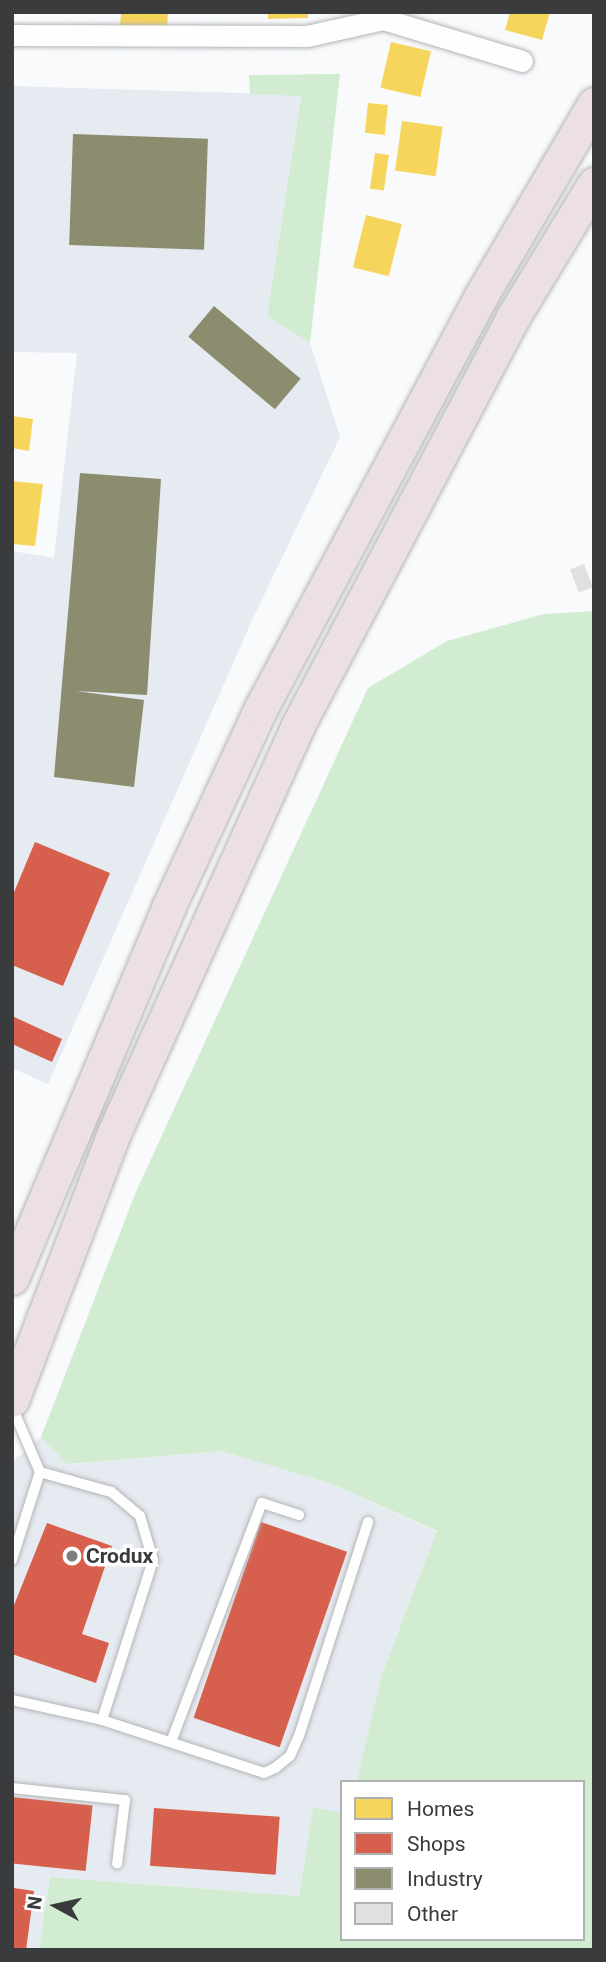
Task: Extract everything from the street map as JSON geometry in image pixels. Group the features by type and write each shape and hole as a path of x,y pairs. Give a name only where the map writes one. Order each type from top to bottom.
{"highway":[{"path":"12,1278 82,1107 261,708 481,296 594,104"},
{"path":"12,1400 114,1133 298,726 513,317 594,184"}],"street":[{"path":"12,35 307,36 383,19 522,61"}],"lane":[{"path":"12,1408 40,1472 12,1560"},
{"path":"40,1472 111,1492 140,1516 153,1560 103,1720"},
{"path":"171,1742 262,1503 299,1515"},
{"path":"12,1700 103,1720 264,1773 290,1756 368,1521"},
{"path":"12,1788 125,1800 117,1864"}],"shaded area":[{"path":"12,86 301,95 267,316 310,343 340,437 253,618 48,1084 12,1068 12,551 54,558 77,353 12,352"},
{"path":"41,1437 68,1464 221,1451 332,1484 437,1532 383,1671 356,1780 340,1780 340,1813 313,1807 299,1896 50,1877 39,1950 12,1950 12,1462"}],"green space":[{"path":"340,74 310,343 267,316 301,96 250,94 249,75"},
{"path":"594,611 594,1950 39,1950 50,1877 299,1896 313,1807 340,1813 340,1941 585,1941 585,1780 356,1780 383,1671 437,1531 332,1484 221,1451 67,1464 41,1437 135,1194 368,688 447,641 544,614"}],"building: Homes":[{"path":"121,12 168,12 167,30 120,27"},
{"path":"268,12 308,12 308,18 268,19"},
{"path":"510,12 550,12 542,40 505,30"},
{"path":"391,42 431,51 420,97 380,88"},
{"path":"368,103 388,105 385,135 365,133"},
{"path":"402,121 443,127 436,176 395,171"},
{"path":"375,153 389,155 384,191 370,189"},
{"path":"366,215 402,224 389,276 353,267"},
{"path":"12,416 33,419 29,451 12,448"},
{"path":"12,481 43,484 35,546 12,544"}],"building: Shops":[{"path":"35,842 110,873 63,986 12,965 12,897"},
{"path":"12,1016 62,1039 52,1062 12,1044"},
{"path":"261,1522 347,1552 280,1747 194,1718"},
{"path":"47,1523 112,1546 82,1634 109,1643 96,1683 12,1654 12,1610"},
{"path":"12,1797 93,1805 86,1871 12,1863"},
{"path":"154,1808 280,1817 276,1875 150,1866"},
{"path":"14,1888 34,1891 26,1950 12,1950"}],"building: Industry":[{"path":"73,134 208,139 204,250 69,245"},
{"path":"214,306 301,379 275,409 188,337"},
{"path":"80,473 161,479 147,695 76,691 144,700 134,787 54,777"}],"building: Other":[{"path":"584,564 593,587 579,593 570,569"}],"place":[{"name":"Crodux","path":"72,1556"}]}
